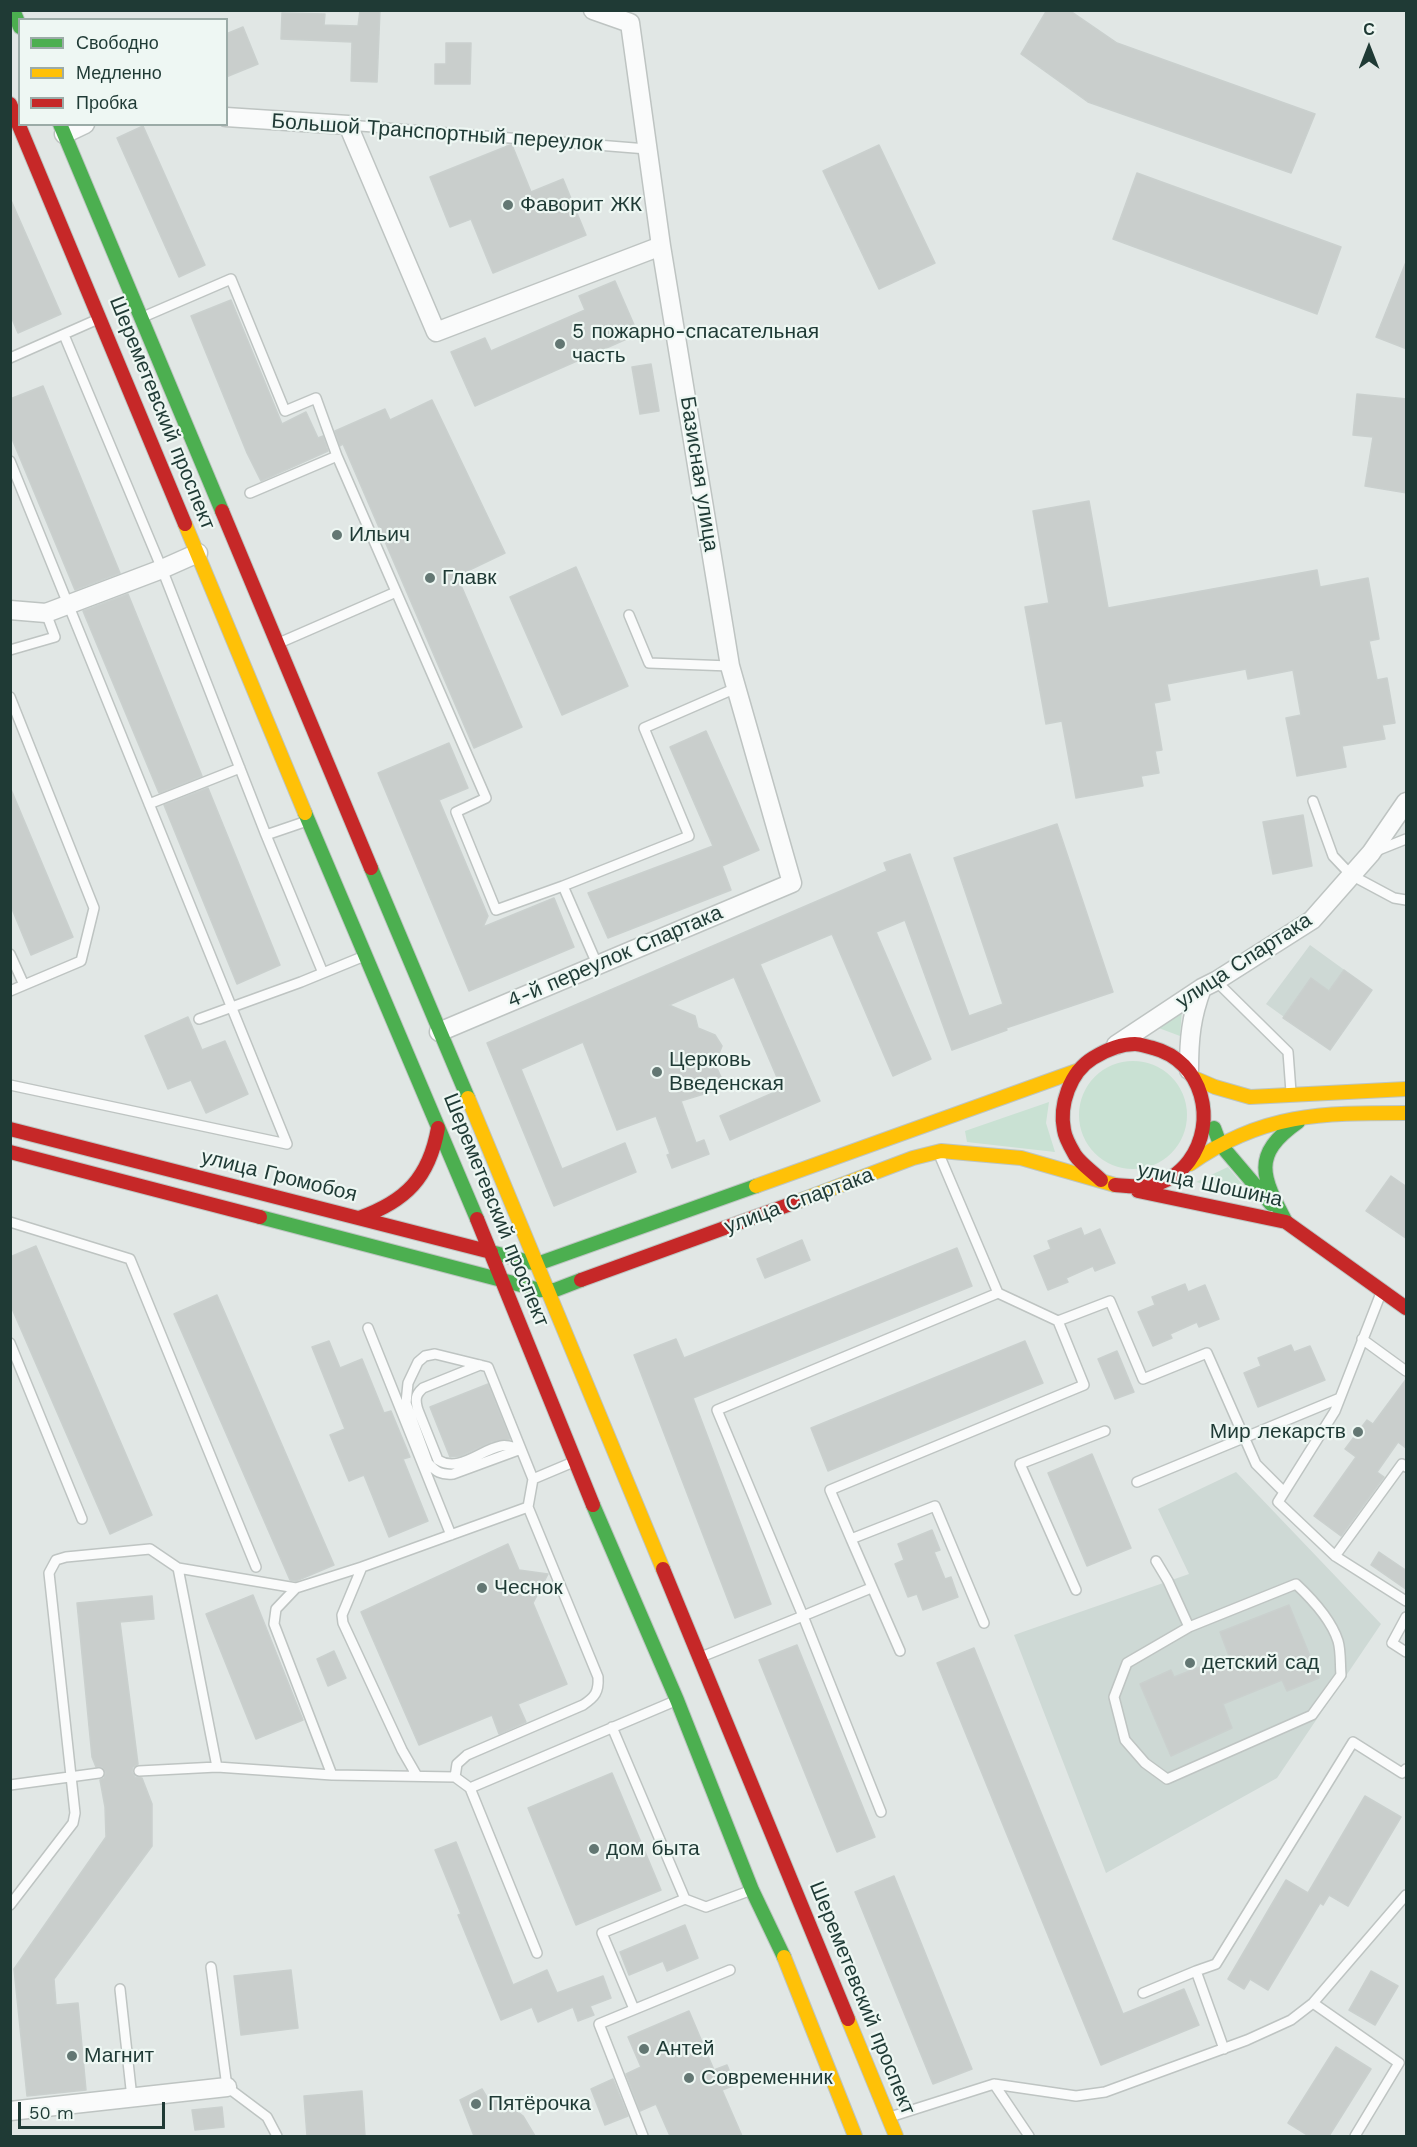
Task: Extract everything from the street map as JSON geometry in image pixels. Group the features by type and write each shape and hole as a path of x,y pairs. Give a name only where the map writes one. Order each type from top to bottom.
{"main road":[{"name":"Шереметевский проспект","path":"10,104 18,118"},
{"name":"Шереметевский проспект","path":"22,126 34,147 101,318 198,553 279,736 365,956 541,1373 574,1461 791,1972 855,2136"},
{"name":"Шереметевский проспект","path":"60,132 141,318 277,644 306,726 440,1032 537,1264 699,1658 702,1688 896,2136"},
{"path":"1286,1222 1220,1144 1201,1092 1192,1074 1179,1060 1154,1047 1140,1045 1112,1048 1094,1057 1078,1070 1068,1085 1063,1103 1062,1122 1065,1140 1074,1156 1086,1170 1101,1180 1122,1187 1153,1186 1220,1144 1250,1130 1280,1121 1322,1113 1407,1113"},
{"name":"улица Спартака","path":"537,1264 1078,1070"},
{"path":"1192,1074 1215,1087 1250,1097 1407,1089"},
{"path":"1180,1171 1192,1158 1201,1142 1205,1124 1205,1106"},
{"path":"1286,1222 1266,1182 1265,1161 1271,1141 1300,1120 1322,1113"},
{"path":"359,1218 378,1213 393,1205 415,1184 429,1164 437,1143 438,1128"},
{"name":"улица Громобоя","path":"10,1129 537,1264"},
{"name":"улица Спартака","path":"548,1292 938,1151 1017,1157 1101,1180"},
{"name":"улица Громобоя","path":"10,1152 501,1279"},
{"name":"улица Шошина","path":"1122,1187 1286,1222 1407,1308"},
{"path":"501,1279 548,1292"},
{"path":"677,1700 702,1688"}],"street":[{"name":"Базисная улица","path":"593,10 630,23 661,246 730,666 792,883"},
{"name":"Большой Транспортный переулок","path":"228,117 348,125"},
{"path":"348,125 436,332 661,246"},
{"path":"60,132 79,126"},
{"path":"10,610 46,613 198,553"},
{"name":"улица Спартака","path":"1112,1048 1312,920 1371,853 1407,802"},
{"name":"4-й переулок Спартака","path":"440,1032 792,883"},
{"path":"1192,1074 1190,1028 1193,1012 1209,984"},
{"path":"10,2111 227,2087"}],"lane":[{"name":"Большой Транспортный переулок","path":"348,125 647,148"},
{"path":"141,318 231,279 285,411 316,398 337,456 486,798 456,812 496,910 689,836 644,728 736,688"},
{"path":"11,354 64,335 101,318"},
{"path":"64,335 162,569 266,835 323,973"},
{"path":"250,493 337,456"},
{"path":"10,461 287,1144 10,1085"},
{"path":"277,644 396,592"},
{"path":"10,650 55,637 46,613"},
{"path":"629,615 649,663 730,666"},
{"path":"10,697 94,908 81,961 10,991"},
{"path":"149,804 240,768"},
{"path":"1313,801 1333,856 1351,875 1394,898 1407,900"},
{"path":"266,835 310,820"},
{"path":"1371,853 1407,839"},
{"path":"563,886 597,964"},
{"path":"10,954 24,985"},
{"path":"199,1019 365,956"},
{"path":"1209,984 1288,1052 1291,1095"},
{"path":"900,1651 830,1490 1084,1385 1058,1321 998,1293 938,1151"},
{"path":"10,1222 130,1259 256,1567"},
{"path":"1382,1292 1335,1412 1278,1502 1335,1556 1407,1601"},
{"path":"881,1812 803,1616 717,1410 998,1293"},
{"path":"1058,1321 1110,1301 1143,1379 1207,1353 1256,1464 1284,1492"},
{"path":"368,1328 451,1535"},
{"path":"1362,1339 1407,1371"},
{"path":"10,1342 82,1519"},
{"path":"455,1778 457,1764 467,1755 583,1705 593,1698 599,1689 598,1677 528,1507 533,1479 521,1448 488,1367 435,1354 425,1356 414,1370 408,1383 406,1403 428,1463 434,1470 443,1474 453,1474 521,1448"},
{"path":"480,1365 423,1388 417,1393 418,1410 438,1460 443,1464 453,1465 503,1445 521,1448"},
{"path":"1137,1482 1340,1398"},
{"path":"1076,1590 1020,1464 1105,1431"},
{"path":"533,1479 574,1461"},
{"path":"1335,1556 1402,1464 1407,1467"},
{"path":"851,1539 934,1506 984,1623"},
{"path":"10,1905 73,1823 75,1813 49,1573 56,1560 66,1557 150,1549 178,1568 296,1588 362,1567 528,1507"},
{"path":"1156,1562 1168,1581 1189,1627"},
{"path":"362,1567 342,1615 343,1623 402,1750 417,1776"},
{"path":"178,1568 217,1767"},
{"path":"1296,1584 1311,1598 1338,1641 1341,1675 1312,1715 1167,1779 1145,1763 1125,1740 1114,1697 1127,1663 1189,1627 1296,1584"},
{"path":"296,1588 276,1609 274,1624 332,1775"},
{"path":"699,1658 871,1588"},
{"path":"1407,1617 1392,1642 1407,1652"},
{"path":"470,1788 677,1700"},
{"path":"612,1727 685,1899"},
{"path":"1143,1993 1216,1964 1353,1742 1402,1773 1407,1769"},
{"path":"139,1771 217,1767 332,1775 455,1778 470,1788 537,1953"},
{"path":"10,1785 99,1773"},
{"path":"634,2009 602,1933 685,1899 706,1907 756,1888"},
{"path":"889,2118 994,2084 1076,2096 1105,2092 1224,2049 1291,2020 1313,2003 1407,1895"},
{"path":"211,1967 227,2087 267,2117 277,2136"},
{"path":"643,2136 599,2024 730,1970"},
{"path":"1196,1971 1224,2049"},
{"path":"120,1989 132,2098"},
{"path":"1313,2003 1400,2063 1355,2136"},
{"path":"994,2084 1029,2136"}],"shaded area":[{"path":"1310,945 1372,990 1330,1050 1266,1004"},
{"name":"детский сад","path":"1236,1472 1381,1624 1277,1778 1106,1873 1014,1635 1189,1574 1158,1509"}],"green space":[{"path":"1182,1009 1180,1036 1156,1027"},
{"path":"1133,1061 1154,1065 1171,1077 1183,1094 1187,1115 1183,1136 1171,1153 1154,1165 1133,1169 1112,1165 1095,1153 1083,1136 1079,1115 1083,1094 1095,1077 1112,1065"},
{"path":"1049,1102 1046,1123 1055,1152 967,1142 965,1131"},
{"path":"1228,1167 1252,1196 1196,1182"}],"building":[{"path":"360,10 380,10 377,82 351,81 352,42 281,39 282,13 325,14 324,25 358,26"},
{"path":"1047,10 1069,10 1117,43 1315,114 1291,173 1088,102 1021,54"},
{"path":"243,27 258,64 228,76 228,33"},
{"path":"446,43 471,43 470,84 435,84 435,64 446,64"},
{"path":"143,126 205,265 179,277 117,138"},
{"name":"Фаворит ЖК","path":"512,145 531,192 563,179 586,235 493,273 471,219 450,227 430,177"},
{"path":"879,145 935,263 879,289 823,171"},
{"path":"1137,173 1341,247 1317,314 1113,239"},
{"path":"10,198 61,314 18,333 10,314"},
{"path":"1407,262 1407,349 1376,337"},
{"name":"5 пожарно-спасательная часть","path":"615,281 638,334 475,406 451,352 485,338 491,351 585,310 579,296"},
{"path":"231,300 282,424 306,412 318,438 323,436 328,451 261,481 247,453 191,316"},
{"path":"651,364 659,411 640,414 632,367"},
{"path":"43,386 120,573 75,590 10,434 10,399"},
{"path":"1357,394 1407,399 1407,493 1365,486 1373,437 1353,435"},
{"name":"Главк","path":"432,400 505,553 457,576 522,727 474,748 343,444 340,446 335,431 385,409 390,420"},
{"path":"1089,501 1108,608 1317,570 1320,587 1368,578 1379,639 1369,641 1377,680 1387,678 1395,723 1382,725 1385,739 1342,746 1346,767 1297,776 1286,718 1301,715 1293,670 1248,679 1246,669 1167,684 1170,700 1154,703 1162,750 1155,751 1159,773 1141,776 1143,786 1076,798 1062,721 1046,724 1025,607 1049,603 1033,511"},
{"path":"576,567 628,686 562,715 510,597"},
{"path":"128,594 202,776 159,793 83,611"},
{"path":"706,731 759,850 722,866 731,890 608,938 588,893 713,846 670,747"},
{"path":"449,743 468,788 439,800 488,916 483,927 554,898 574,947 469,991 378,773"},
{"path":"10,787 73,937 31,955 10,904"},
{"path":"208,788 280,965 237,984 164,805"},
{"path":"1303,815 1312,866 1273,874 1263,822"},
{"path":"1057,824 1113,992 1006,1028 1007,1030 952,1050 905,920 876,932 931,1059 893,1076 832,934 760,964 820,1101 730,1140 720,1116 782,1089 734,977 669,1005 695,1016 698,1028 715,1035 722,1046 715,1064 721,1077 720,1089 681,1101 696,1143 704,1140 709,1154 672,1168 667,1155 670,1154 656,1116 617,1130 583,1042 521,1069 562,1169 625,1143 636,1172 554,1206 487,1043 887,871 884,863 910,854 969,1016 1003,1004 954,858"},
{"path":"1344,970 1372,990 1330,1050 1283,1018 1311,978 1329,991"},
{"path":"188,1017 202,1050 225,1041 248,1094 206,1113 191,1080 168,1089 145,1036"},
{"path":"1391,1176 1407,1187 1407,1239 1366,1211"},
{"path":"1081,1228 1084,1236 1100,1229 1115,1263 1095,1271 1093,1266 1066,1278 1068,1282 1048,1290 1034,1256 1051,1249 1048,1241"},
{"path":"802,1240 810,1260 765,1278 757,1259"},
{"path":"36,1246 152,1515 110,1534 10,1304 10,1257"},
{"path":"957,1248 972,1286 693,1398 771,1604 735,1618 634,1355 676,1339 684,1358"},
{"path":"1185,1284 1188,1292 1205,1285 1219,1319 1199,1327 1197,1322 1170,1334 1172,1338 1153,1346 1138,1312 1155,1305 1152,1297"},
{"path":"217,1295 334,1565 296,1581 290,1580 174,1314"},
{"path":"329,1341 340,1368 362,1359 384,1413 391,1411 410,1457 403,1459 428,1521 389,1537 364,1475 349,1481 330,1435 345,1429 312,1347"},
{"path":"1025,1341 1043,1383 828,1471 811,1428"},
{"path":"1291,1345 1294,1352 1310,1346 1325,1380 1258,1407 1244,1373 1261,1366 1258,1358"},
{"path":"1117,1351 1134,1392 1115,1399 1098,1359"},
{"path":"1407,1378 1407,1449 1398,1442 1377,1472 1384,1477 1341,1536 1314,1516 1356,1457 1345,1449 1367,1420 1373,1424"},
{"path":"488,1384 510,1439 491,1442 460,1456 450,1457 430,1407"},
{"path":"1092,1454 1131,1548 1087,1566 1048,1473"},
{"path":"932,1530 940,1550 934,1552 945,1579 951,1577 958,1597 923,1610 917,1594 908,1597 895,1564 904,1560 898,1544"},
{"path":"508,1544 519,1570 548,1574 533,1603 567,1684 518,1704 526,1722 499,1734 492,1715 419,1745 361,1612"},
{"path":"1379,1552 1407,1571 1407,1590 1371,1565"},
{"path":"253,1595 303,1720 256,1739 206,1614"},
{"path":"152,1596 154,1619 120,1622 138,1764 133,1767 132,1772 135,1777 142,1778 152,1804 152,1846 54,1979 56,2005 78,2003 86,2090 27,2096 14,1969 106,1837 105,1807 100,1780 106,1773 102,1767 96,1767 92,1757 77,1603"},
{"path":"1289,1605 1319,1678 1287,1691 1282,1680 1223,1704 1232,1728 1171,1756 1140,1684 1171,1670 1174,1677 1229,1656 1220,1632"},
{"path":"797,1645 875,1837 837,1852 759,1660"},
{"path":"974,1648 1123,2014 1184,1989 1199,2025 1101,2065 937,1663"},
{"path":"334,1651 346,1678 328,1686 317,1659"},
{"name":"дом быта","path":"612,1773 661,1890 576,1925 528,1808"},
{"path":"1365,1796 1401,1817 1348,1906 1329,1895 1323,1905 1320,1903 1268,1990 1250,1979 1244,1989 1228,1979 1286,1880 1308,1893"},
{"path":"456,1842 513,1985 547,1970 557,1993 603,1976 611,1998 590,2006 594,2015 578,2021 573,2007 538,2022 532,2007 501,2020 458,1915 461,1914 435,1850"},
{"path":"894,1876 972,2069 933,2084 855,1892"},
{"path":"685,1925 698,1958 667,1971 663,1961 629,1975 620,1952"},
{"path":"291,1970 298,2028 241,2035 234,1976"},
{"path":"1371,1971 1398,1986 1375,2025 1349,2010"},
{"name":"Современник","path":"689,2011 714,2070 727,2065 735,2085 722,2090 742,2136 670,2136 656,2104 640,2111 626,2074 641,2067 628,2037"},
{"path":"1336,2047 1371,2069 1329,2136 1309,2136 1288,2123"},
{"path":"613,2079 628,2116 605,2125 591,2089"},
{"path":"482,2089 488,2099 500,2101 523,2116 535,2136 474,2136 460,2100"},
{"path":"362,2091 365,2136 307,2136 304,2096"},
{"path":"222,2107 224,2127 195,2130 192,2110"}],"traffic: fast":[{"path":"13,10 18,22"},
{"path":"61,126 222,511"},
{"path":"305,813 477,1219"},
{"path":"371,868 468,1098"},
{"path":"1286,1222 1271,1192 1265,1168 1267,1156 1273,1145 1298,1122"},
{"path":"1214,1128 1220,1144 1271,1204"},
{"path":"491,1252 537,1264 756,1186"},
{"path":"260,1217 540,1290 555,1290 581,1280"},
{"path":"593,1505 677,1700 752,1890 784,1957"}],"traffic: slow":[{"path":"185,524 305,813"},
{"path":"756,1186 1079,1070"},
{"path":"1194,1078 1250,1097 1406,1089"},
{"path":"468,1098 663,1569"},
{"path":"1190,1164 1216,1147 1242,1135 1293,1119 1347,1114 1406,1113"},
{"path":"799,1201 913,1158 941,1151 1021,1158 1115,1185"},
{"path":"784,1957 855,2136"},
{"path":"848,2019 896,2136"}],"traffic: jam":[{"path":"10,104 18,123"},
{"path":"19,126 185,524"},
{"path":"222,511 371,868"},
{"path":"1101,1180 1078,1158 1066,1136 1063,1110 1068,1090 1072,1080 1085,1064 1103,1052 1129,1044 1153,1048 1170,1055 1184,1066 1194,1079 1201,1095 1204,1112 1203,1129 1198,1145 1189,1161 1172,1177 1146,1186 1115,1185"},
{"path":"359,1218 390,1204 413,1185 428,1161 438,1128"},
{"path":"10,1129 491,1252"},
{"path":"10,1152 260,1217"},
{"path":"1138,1191 1286,1222 1406,1308"},
{"path":"581,1280 799,1201"},
{"path":"477,1219 593,1505"},
{"path":"663,1569 848,2019"}],"place":[{"name":"Фаворит ЖК","path":"508,205"},
{"name":"5 пожарно-спасательная часть","path":"560,344"},
{"name":"Ильич","path":"337,535"},
{"name":"Главк","path":"430,578"},
{"name":"Церковь Введенская","path":"657,1072"},
{"name":"Мир лекарств","path":"1358,1432"},
{"name":"Чеснок","path":"482,1588"},
{"name":"детский сад","path":"1190,1663"},
{"name":"дом быта","path":"594,1849"},
{"name":"Антей","path":"644,2049"},
{"name":"Магнит","path":"72,2056"},
{"name":"Современник","path":"689,2078"},
{"name":"Пятёрочка","path":"476,2104"}]}
